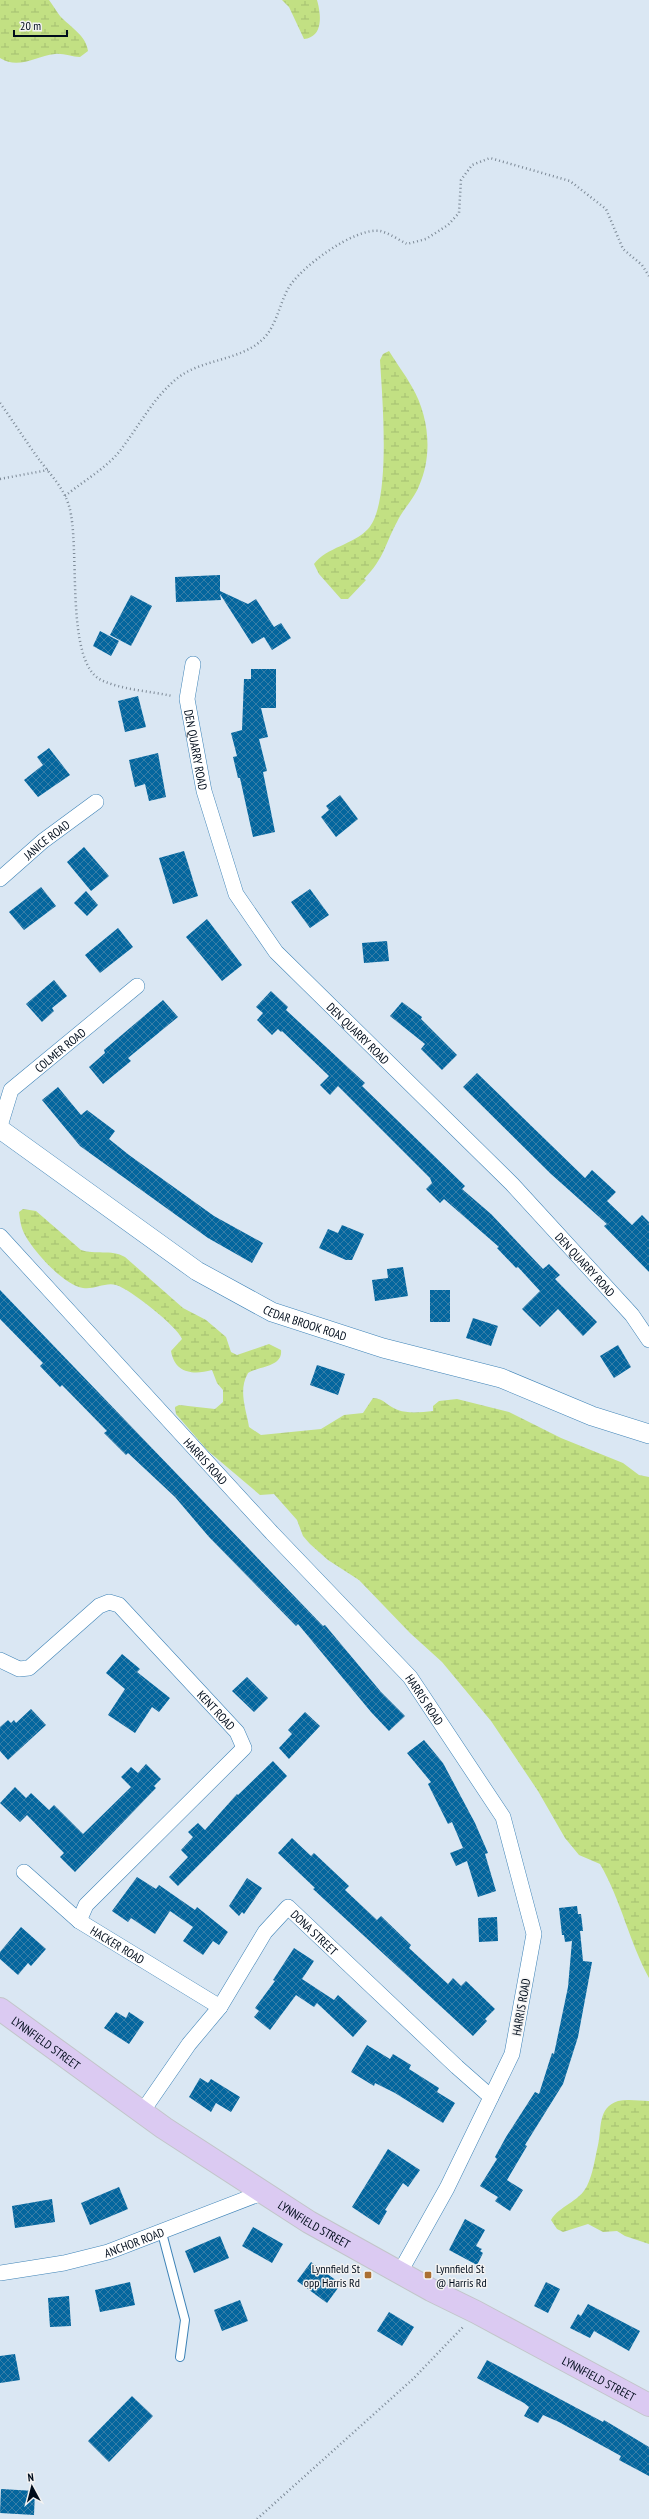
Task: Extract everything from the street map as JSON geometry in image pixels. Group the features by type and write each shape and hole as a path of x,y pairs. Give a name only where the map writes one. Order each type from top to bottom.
{"main road":[{"name":"LYNNFIELD STREET","path":"0,2009 142,2112 309,2222 649,2405"}],"street":[{"name":"DEN QUARRY ROAD","path":"193,664 187,699 204,791 236,894 276,952 512,1184 632,1315 649,1340"},
{"name":"JANICE ROAD","path":"0,879 43,840 96,802"},
{"name":"COLMER ROAD","path":"0,1126 11,1090 137,986"},
{"name":"CEDAR BROOK ROAD","path":"0,1129 197,1271 272,1312 383,1348 501,1378 592,1416 649,1434"},
{"name":"HARRIS ROAD","path":"0,1236 256,1515 410,1677 503,1817 534,1934 512,2054 447,2188 400,2272"},
{"name":"KENT ROAD","path":"0,1660 19,1669 29,1668 99,1606 110,1602 119,1605 237,1732 244,1748 86,1905 79,1921"},
{"name":"HACKER ROAD","path":"24,1872 79,1921 220,2006"},
{"name":"DONA STREET","path":"142,2112 189,2044 220,2006 265,1932 288,1907 457,2067 492,2096"},
{"name":"ANCHOR ROAD","path":"0,2273 85,2258 162,2233 264,2192"}],"lane":[{"path":"162,2233 185,2320 180,2357"}],"path":[{"path":"65,496 118,453 149,408 175,380 202,365 243,351 264,338 277,317 288,288 332,247 366,232 380,231 407,244 415,244 426,239 448,224 458,212 460,180 472,165 490,158 570,181 606,209 623,249 642,265 649,276"},
{"path":"0,403 65,496 71,512 75,536 75,619 90,672 101,680 120,686 187,699"},
{"path":"0,479 48,470"},
{"path":"257,2519 412,2379 476,2312"}],"green space":[{"path":"0,0 49,0 60,16 81,36 87,45 88,51 80,57 55,54 20,63 14,63 0,58"},
{"path":"282,0 317,0 320,24 315,34 304,39 289,7"},
{"path":"389,351 412,387 422,410 427,436 426,462 417,491 399,517 380,558 364,579 366,580 348,599 341,599 319,574 314,564 319,558 362,534 368,529 375,516 380,497 384,448 380,360 383,354"},
{"path":"23,1209 36,1211 81,1250 114,1253 125,1257 183,1308 206,1320 226,1337 231,1352 237,1355 269,1344 281,1350 281,1356 278,1360 248,1373 245,1379 243,1393 249,1427 261,1435 321,1429 344,1415 363,1413 373,1398 380,1399 398,1410 411,1412 433,1411 433,1406 439,1401 457,1399 509,1412 561,1438 623,1463 639,1475 649,1477 649,1978 636,1950 614,1892 600,1864 579,1855 565,1838 538,1791 491,1721 442,1662 410,1633 359,1580 328,1560 310,1544 303,1536 297,1520 274,1494 260,1495 208,1451 176,1414 175,1407 179,1405 215,1409 223,1402 223,1390 217,1383 212,1370 205,1372 192,1372 181,1368 173,1359 171,1351 182,1339 163,1317 132,1293 112,1284 91,1288 75,1286 50,1267 35,1250 25,1235 19,1212"},
{"path":"618,2101 649,2101 649,2244 625,2236 617,2231 603,2232 588,2224 563,2232 557,2229 551,2220 559,2211 579,2196 589,2181 598,2145 603,2114 611,2104"}],"building":[{"path":"220,575 220,591 248,604 256,599 274,627 281,623 291,638 272,650 264,637 252,644 220,594 221,600 176,602 175,577"},
{"path":"131,595 152,606 131,646 110,635"},
{"path":"100,631 119,641 111,656 93,646"},
{"path":"251,669 276,669 276,708 261,708 268,737 259,739 267,771 263,772 275,832 253,837 240,778 238,778 233,757 237,756 231,733 242,730 244,679 251,679"},
{"path":"138,696 146,727 125,732 118,701"},
{"path":"49,748 70,775 38,797 24,780 43,765 37,757"},
{"path":"158,753 166,797 149,801 145,784 135,787 129,760"},
{"path":"340,795 358,819 336,837 321,817 329,810 326,806"},
{"path":"84,847 109,876 91,891 67,862"},
{"path":"184,851 198,896 173,904 159,858"},
{"path":"41,887 56,906 24,930 9,912"},
{"path":"310,889 329,915 310,928 291,902"},
{"path":"86,891 98,905 87,916 74,903"},
{"path":"207,919 242,965 222,981 186,937"},
{"path":"118,928 133,947 100,973 85,955"},
{"path":"387,941 389,961 364,963 362,943"},
{"path":"54,980 67,996 52,1008 54,1011 42,1022 26,1004"},
{"path":"271,991 288,1007 286,1010 365,1083 362,1086 465,1186 462,1189 491,1214 543,1269 549,1264 560,1275 555,1279 597,1322 583,1336 558,1309 540,1327 522,1309 540,1291 518,1267 516,1268 497,1248 499,1247 444,1199 440,1203 426,1189 432,1183 430,1178 338,1086 330,1095 320,1085 329,1076 282,1031 281,1032 278,1029 272,1035 257,1020 263,1013 256,1007"},
{"path":"163,1000 178,1017 128,1058 131,1061 103,1084 89,1067 105,1053 104,1050"},
{"path":"402,1002 422,1017 421,1019 457,1055 442,1070 421,1049 425,1044 390,1016"},
{"path":"477,1073 585,1178 592,1170 616,1192 607,1201 632,1225 642,1215 649,1222 649,1272 604,1226 607,1224 551,1174 463,1087"},
{"path":"58,1087 81,1115 87,1110 115,1131 109,1139 129,1155 214,1216 263,1243 252,1263 208,1238 80,1146 42,1100"},
{"path":"342,1225 364,1234 352,1260 346,1260 319,1248 328,1229 338,1233"},
{"path":"403,1267 408,1296 375,1301 372,1280 388,1278 387,1269"},
{"path":"0,1290 323,1626 325,1625 381,1692 405,1716 389,1731 371,1712 298,1624 296,1626 209,1537 175,1497 128,1453 126,1455 104,1433 107,1431 62,1385 60,1387 40,1366 43,1363 0,1319"},
{"path":"430,1290 450,1290 450,1322 430,1322"},
{"path":"473,1318 498,1326 491,1346 466,1338"},
{"path":"618,1345 631,1367 614,1378 600,1356"},
{"path":"317,1365 345,1374 338,1395 310,1385"},
{"path":"122,1654 140,1669 137,1672 170,1698 159,1712 152,1707 135,1733 108,1715 125,1689 106,1673"},
{"path":"247,1677 268,1698 254,1712 232,1691"},
{"path":"31,1709 46,1725 8,1760 0,1751 0,1727 8,1720 11,1723 14,1720 16,1723"},
{"path":"305,1712 320,1726 289,1759 279,1748 292,1734 288,1730"},
{"path":"424,1740 443,1763 475,1823 488,1853 485,1854 496,1891 478,1897 467,1861 456,1866 450,1853 463,1848 452,1822 448,1824 428,1784 431,1782 407,1753"},
{"path":"273,1761 287,1776 178,1886 169,1877 188,1857 181,1850 193,1837 188,1832 198,1823 205,1830 237,1794 238,1795"},
{"path":"146,1764 161,1779 154,1786 156,1788 75,1872 60,1857 64,1853 27,1815 20,1822 0,1803 15,1787 26,1798 31,1793 49,1810 54,1805 83,1834 131,1787 121,1777 131,1767 138,1773"},
{"path":"292,1838 311,1856 314,1853 349,1886 345,1890 377,1920 381,1916 411,1945 409,1948 448,1984 453,1978 461,1986 466,1981 495,2009 485,2019 487,2021 473,2036 313,1889 315,1888 278,1853"},
{"path":"137,1877 156,1889 159,1885 195,1910 197,1907 228,1932 219,1945 213,1941 203,1955 183,1941 193,1927 170,1911 155,1934 131,1918 128,1922 112,1911"},
{"path":"247,1878 262,1888 244,1914 242,1912 239,1916 229,1906"},
{"path":"577,1906 578,1914 581,1914 583,1931 580,1931 583,1961 592,1962 578,2037 563,2084 525,2145 527,2146 507,2180 523,2190 510,2211 495,2201 498,2197 480,2186 497,2159 495,2157 506,2137 535,2092 539,2094 552,2053 554,2054 568,1987 572,1941 565,1942 564,1935 562,1935 559,1908"},
{"path":"497,1917 498,1941 479,1942 478,1918"},
{"path":"21,1927 46,1949 31,1966 28,1963 18,1975 0,1959 0,1952"},
{"path":"294,1948 314,1961 302,1979 334,2000 338,1995 367,2021 353,2037 317,2003 314,2007 296,1995 270,2030 254,2017 259,2011 255,2008 275,1981 273,1980"},
{"path":"116,2012 126,2018 129,2012 144,2022 129,2044 104,2028"},
{"path":"367,2045 390,2059 393,2054 411,2065 409,2069 439,2088 437,2092 455,2103 443,2123 395,2093 375,2083 374,2086 351,2072"},
{"path":"200,2078 208,2083 211,2079 240,2097 231,2112 216,2103 211,2112 189,2097"},
{"path":"388,2149 420,2170 408,2187 403,2183 385,2210 387,2211 379,2225 352,2207"},
{"path":"119,2187 128,2209 90,2225 81,2203"},
{"path":"52,2199 55,2222 15,2228 12,2206"},
{"path":"465,2219 485,2230 476,2246 482,2249 480,2251 483,2253 477,2265 449,2250"},
{"path":"253,2227 283,2244 272,2263 242,2246"},
{"path":"220,2236 229,2258 194,2273 185,2251"},
{"path":"311,2262 341,2284 327,2303 297,2281"},
{"path":"130,2282 135,2305 100,2312 95,2290"},
{"path":"546,2282 560,2289 548,2313 534,2306"},
{"path":"69,2296 71,2326 50,2327 48,2298"},
{"path":"240,2300 248,2321 222,2331 214,2310"},
{"path":"588,2304 640,2331 629,2351 594,2331 590,2338 570,2328 578,2314 581,2316"},
{"path":"389,2312 414,2327 402,2346 377,2331"},
{"path":"15,2354 20,2380 0,2383 0,2356"},
{"path":"487,2360 603,2422 604,2420 649,2447 649,2476 619,2460 621,2456 559,2422 543,2415 538,2423 524,2416 529,2407 477,2378"},
{"path":"132,2396 153,2416 109,2462 88,2441"},
{"path":"1,2489 35,2491 34,2515 0,2513"}],"place":[{"name":"Lynnfield St opp Harris Rd","path":"368,2275"},
{"name":"Lynnfield St @ Harris Rd","path":"428,2275"}]}
